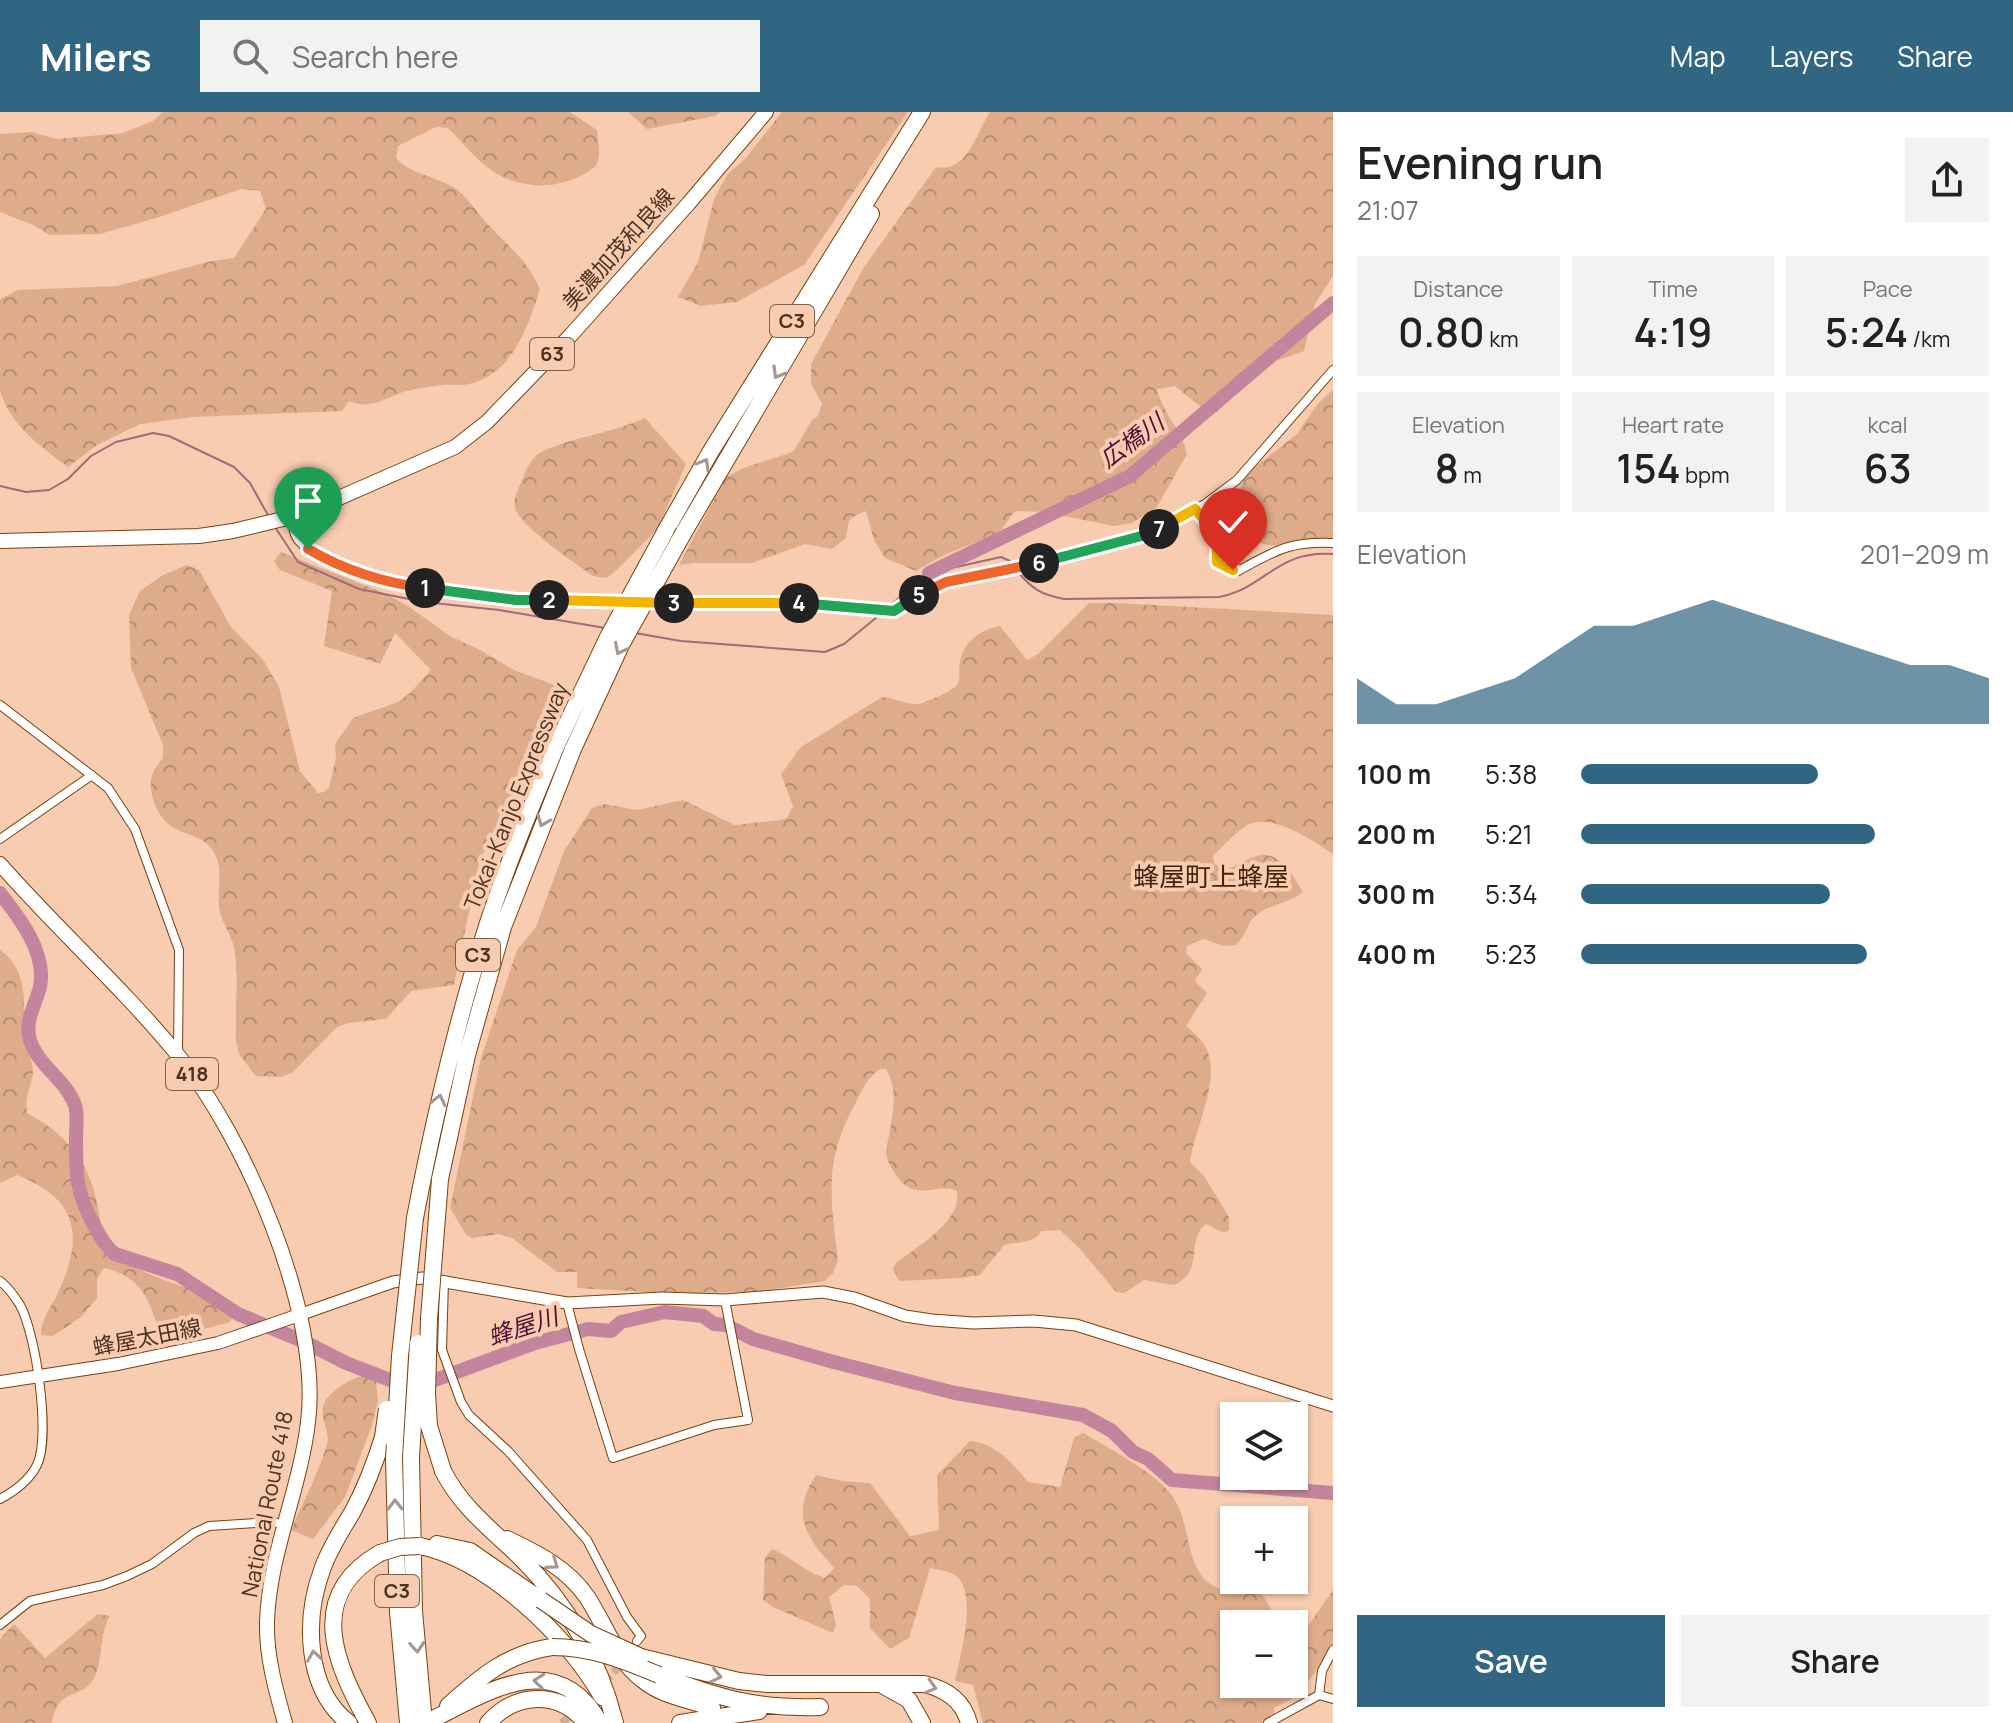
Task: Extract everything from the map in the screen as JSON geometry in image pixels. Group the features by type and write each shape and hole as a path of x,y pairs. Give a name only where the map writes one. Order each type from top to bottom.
{"highway":[{"name":"Tokai-Kanjo Expressway","path":"427,1722 414,1611 398,1380 415,1218 431,1178 503,927 601,650 711,451 922,112"},
{"name":"Tokai-Kanjo Expressway","path":"565,745 684,532 929,112"},
{"name":"Tokai-Kanjo Expressway","path":"408,1723 398,1612 403,1458 420,1322 431,1178"},
{"path":"431,1178 427,1394 429,1426 443,1471 457,1494 485,1527 540,1578 579,1630 600,1672 614,1723"},
{"path":"349,1723 330,1703 318,1679 312,1649 312,1616 322,1569 367,1484 383,1437 405,1262 415,1218"},
{"path":"485,1527 541,1556 567,1574 587,1597 627,1664 641,1679 661,1691 712,1708"},
{"path":"368,1723 338,1664 332,1622 341,1592 358,1568 380,1553 400,1547 447,1545 470,1551 591,1634 753,1683 791,1686 915,1682 942,1689 961,1705 969,1723"},
{"path":"420,1546 445,1553 470,1566 536,1616 570,1651 600,1693 614,1723"},
{"path":"427,1722 494,1667 522,1653 552,1647 599,1652 749,1704 784,1708"},
{"path":"427,1722 500,1686 535,1679 572,1691 591,1708 600,1723"},
{"path":"875,1684 894,1690 909,1700 922,1723"},
{"path":"488,1723 508,1706 531,1698 543,1698 565,1705 586,1723"},
{"path":"680,1723 784,1708 820,1707"}],"main road":[{"name":"美濃加茂和良線","path":"0,541 199,536 265,523 286,518 455,447 487,422 571,335 766,112"},
{"name":"National Route 418","path":"0,864 178,1054 215,1107 262,1201 287,1264 308,1352 309,1420 300,1470 274,1565 267,1624 268,1649 285,1723"},
{"name":"蜂屋太田線","path":"0,1382 118,1364 218,1343 299,1315"}],"street":[{"path":"286,518 296,538 308,549 327,560 395,584 516,600 634,600 690,605 818,604 894,611 946,582 1009,571 1149,534 1195,509 1237,480 1333,370"},
{"path":"1195,509 1217,534 1217,562 1238,571 1282,547 1307,542 1333,543"},
{"path":"0,705 108,788 135,829 179,950 178,1054"},
{"path":"0,839 92,775"},
{"path":"299,1315 393,1282 422,1278 567,1303 662,1298 725,1300 823,1292 854,1298 905,1316 932,1320 973,1323 1034,1321 1076,1325 1333,1406"},
{"path":"444,1280 442,1350 461,1402 469,1415 508,1451 587,1540 622,1608 641,1636 639,1649"},
{"path":"0,1281 21,1306 28,1327 44,1430 41,1454 29,1477 0,1499"},
{"path":"567,1303 613,1458 714,1425 748,1420 725,1300"},
{"path":"0,1625 30,1601 103,1585 127,1576 152,1564 194,1533 209,1526 274,1522 284,1525"},
{"path":"1319,1695 1322,1671 1333,1650"},
{"path":"1268,1723 1319,1695 1333,1699"}],"green space":[{"path":"163,112 570,112 597,130 599,154 595,167 584,174 562,183 539,185 516,182 494,172 448,128 436,127 398,146 396,158 402,163 451,186 466,197 522,260 540,289 516,347 497,370 484,379 466,385 439,385 412,390 372,404 349,401 342,411 193,417 140,424 97,445 68,467 19,425 0,391 0,299 18,290 117,286 234,258 266,209 260,191 241,189 100,234 50,235 0,212 0,134 31,132 57,139 123,133 153,121"},
{"path":"628,112 721,112 715,116 647,129"},
{"path":"782,112 908,112 804,265 737,302 701,306 678,297 698,262 714,199 727,175 746,158"},
{"path":"990,112 1333,112 1333,276 1315,304 1304,351 1267,364 1217,412 1204,410 1175,386 1157,389 1187,454 1157,507 1132,523 1114,526 1044,512 1018,511 992,536 944,555 916,571 885,558 874,540 866,511 851,518 846,538 832,549 805,544 752,563 679,565 726,477 793,452 812,420 818,416 822,403 811,384 811,364 864,267 936,167 956,164 970,150"},
{"path":"1333,389 1333,542 1276,546 1263,544 1235,528 1239,493 1246,474 1297,434 1316,406"},
{"path":"645,418 686,464 657,530 611,575 606,578 593,576 526,524 515,507 517,492 529,465 541,452"},
{"path":"281,552 384,593 450,636 514,670 557,686 569,695 524,793 479,863 454,985 411,991 386,1019 337,1027 293,1072 281,1077 256,1076 239,1054 236,1040 235,957 233,943 220,912 219,870 215,854 204,841 166,822 154,802 151,778 163,758 163,745 131,668 129,615 140,591 163,575 187,565 199,570 231,627 263,660 279,687 300,771 318,793 324,792 329,787 336,758 335,744 353,718 398,702 431,670 395,633 380,664 324,646 332,591 280,570 274,561"},
{"path":"1089,603 1333,615 1333,854 1303,835 1279,825 1256,822 1246,826 1213,856 1214,863 1223,870 1255,856 1268,855 1286,867 1303,892 1254,917 1236,945 1224,946 1204,939 1187,946 1186,953 1202,969 1195,981 1207,993 1186,1026 1204,1044 1211,1071 1190,1162 1204,1176 1229,1217 1229,1230 1224,1233 1206,1224 1196,1239 1192,1264 1184,1279 1174,1285 1144,1280 1124,1293 1116,1292 1060,1230 1041,1231 1030,1241 1004,1245 980,1275 899,1281 893,1268 896,1263 947,1222 957,1201 956,1190 910,1188 891,1166 886,1151 894,1098 886,1069 880,1069 865,1085 838,1144 832,1199 838,1261 825,1281 755,1292 666,1293 577,1288 577,1272 557,1272 512,1238 499,1234 467,1236 450,1208 481,1058 517,950 536,927 564,851 592,808 604,804 637,810 683,800 735,825 787,818 793,806 781,774 801,747 882,697 920,704 951,690 958,682 965,648 986,630 1000,626 1027,660 1038,654"},
{"path":"0,950 10,959 21,979 26,1041 33,1071 27,1098 28,1114 51,1128 79,1158 91,1182 104,1233 116,1252 144,1271 207,1297 233,1317 230,1322 162,1340 149,1304 137,1285 118,1272 104,1268 97,1279 97,1298 81,1317 53,1336 41,1335 44,1319 66,1274 73,1238 71,1223 54,1196 17,1175 0,1183"},
{"path":"366,1375 376,1381 378,1401 372,1425 345,1497 313,1539 291,1530 327,1444 323,1407 337,1389"},
{"path":"1083,1433 1142,1468 1163,1485 1181,1513 1198,1569 1204,1579 1220,1589 1220,1594 1262,1594 1272,1610 1220,1610 1220,1698 1294,1698 1274,1708 1275,1723 983,1723 973,1685 955,1681 964,1641 966,1596 955,1575 943,1571 930,1568 909,1638 890,1649 870,1628 870,1599 857,1586 844,1585 829,1597 836,1624 833,1633 763,1600 765,1557 772,1549 825,1578 834,1568 816,1546 805,1524 804,1502 816,1475 870,1483 910,1536 939,1530 937,1475 970,1441 996,1450 1028,1482 1060,1487 1074,1438"},
{"path":"1333,1590 1333,1647 1308,1682 1308,1626"},
{"path":"98,1614 110,1616 97,1671 89,1685 59,1703 52,1723 0,1723 0,1639 14,1624 45,1658"}],"waterway":[{"name":"広橋川","path":"929,573 1130,476 1333,303"},
{"path":"0,486 26,492 49,490 68,479 91,456 116,442 153,433 169,436 234,467 250,483 268,515"},
{"path":"275,527 298,562 359,589 424,602 499,610 605,628"},
{"path":"1018,572 1038,590 1064,599 1219,597 1249,586 1284,563 1314,554 1333,554"},
{"path":"887,608 929,573 1001,557 1014,567"},
{"path":"635,633 681,641 825,652 844,644 882,613"},
{"name":"蜂屋川","path":"0,893 30,936 39,961 40,987 29,1019 30,1040 39,1058 75,1105 80,1192 106,1244 115,1254 177,1274 238,1314 346,1363 398,1383 427,1383 535,1343 588,1329 611,1331 621,1322 665,1312 703,1316 714,1324 726,1325 753,1339 830,1361 955,1393 1083,1415 1112,1431 1133,1452 1148,1459 1172,1480 1333,1493"}],"tunnel":[{"path":"562,1723 624,1662"}],"district":[{"name":"蜂屋町上蜂屋","path":"1211,877"}],"route":[{"path":"308,549 327,560 395,584 516,600 634,600 690,605 818,604 894,611 946,582 1009,571 1149,534 1195,509 1217,534 1217,562 1233,570"}]}
